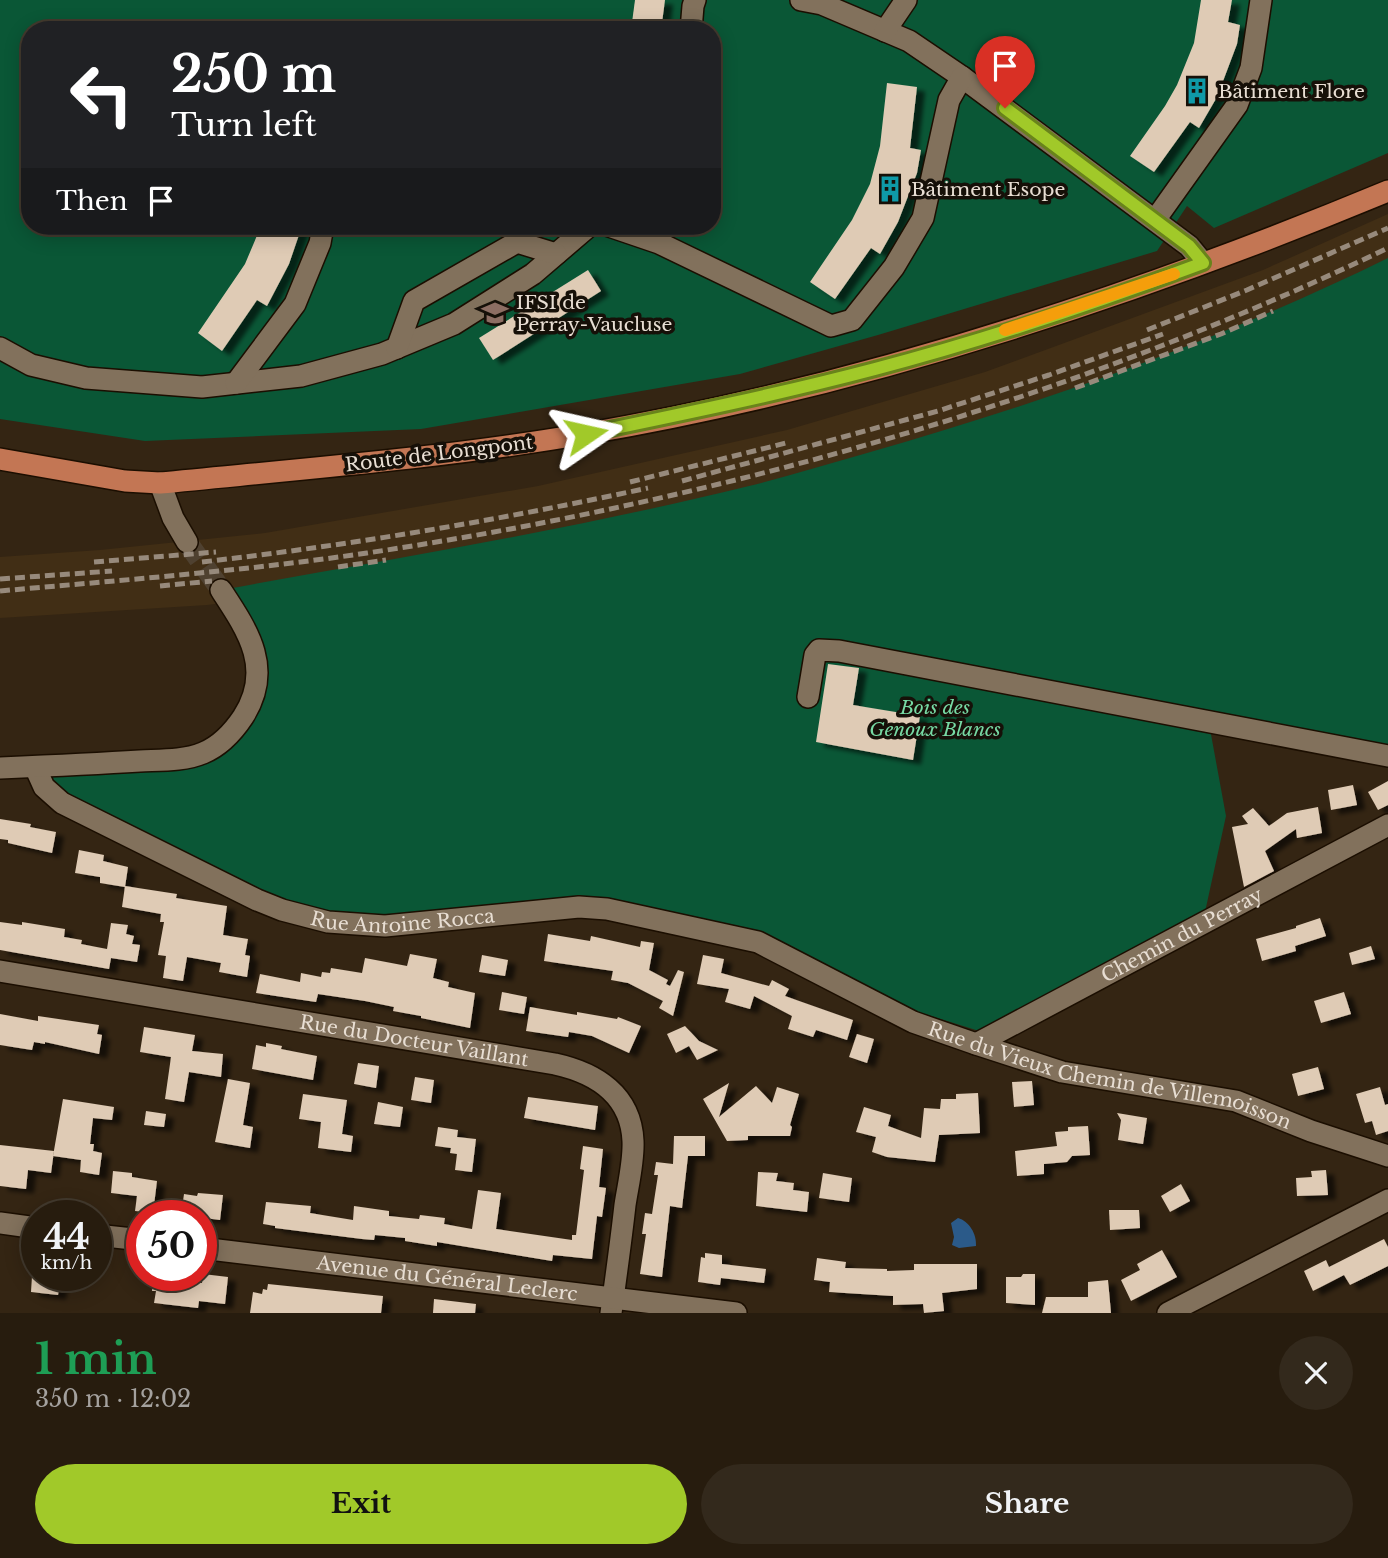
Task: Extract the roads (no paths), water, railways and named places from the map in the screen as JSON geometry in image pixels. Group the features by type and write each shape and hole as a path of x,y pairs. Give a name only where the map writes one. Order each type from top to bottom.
{"main road":[{"name":"Route de Longpont","path":"0,458 125,481 160,483 436,456 586,434 737,403 878,368 1008,330 1292,231 1388,191"}],"street":[{"path":"691,21 695,0"},
{"path":"885,31 906,0"},
{"path":"1155,220 1237,105 1251,68 1261,0"},
{"path":"813,1 909,41 1155,220 1189,246 1203,263"},
{"path":"635,235 659,243 831,326 852,320 894,267 923,218 949,100 962,77"},
{"path":"236,383 295,304 321,235"},
{"path":"0,348 31,365 86,378 202,387 301,376 382,354 454,324 533,274 578,235"},
{"path":"397,348 415,301 517,242 556,254"},
{"path":"160,483 173,518 187,542"},
{"path":"0,768 189,757 218,745 247,711 253,699 258,670 246,629 221,590"},
{"path":"808,697 815,655 819,650 839,651 1388,756"},
{"name":"Rue Antoine Rocca","path":"35,767 44,787 62,803 248,896 282,911 304,917 349,925 385,926 579,906 607,909 758,942 836,983"},
{"name":"Chemin du Perray","path":"976,1044 1388,825"},
{"name":"Rue du Docteur Vaillant","path":"0,971 555,1064 586,1073 601,1081 618,1096 625,1109 634,1142 612,1306"},
{"name":"Rue du Vieux Chemin de Villemoisson","path":"836,983 913,1022 1062,1072 1236,1101 1311,1131 1388,1156"},
{"path":"1168,1313 1388,1200"},
{"path":"0,1223 21,1226"},
{"name":"Avenue du Général Leclerc","path":"217,1250 612,1306 736,1313"}],"water":[{"path":"958,1218 972,1229 976,1246 959,1248 952,1245 954,1237 951,1223"}],"tunnel":[{"path":"187,542 221,590"}],"railway":[{"path":"1147,330 1247,290 1388,228"},
{"path":"0,591 229,570 367,553 629,505 759,474 889,438 1017,398 1143,353 1267,303 1388,248"},
{"path":"1075,388 1221,334 1273,311"},
{"path":"682,481 938,411 1163,334"},
{"path":"630,482 790,442"},
{"path":"202,562 426,531 648,488"},
{"path":"94,562 216,552"},
{"path":"338,567 386,560"},
{"path":"0,579 112,571"},
{"path":"160,586 212,581"}],"place":[{"name":"Bâtiment Flore","path":"1197,91"},
{"name":"Bâtiment Esope","path":"890,189"},
{"name":"IFSI de Perray-Vaucluse","path":"495,313"}],"park label":[{"name":"Bois des Genoux Blancs","path":"935,718"}]}
